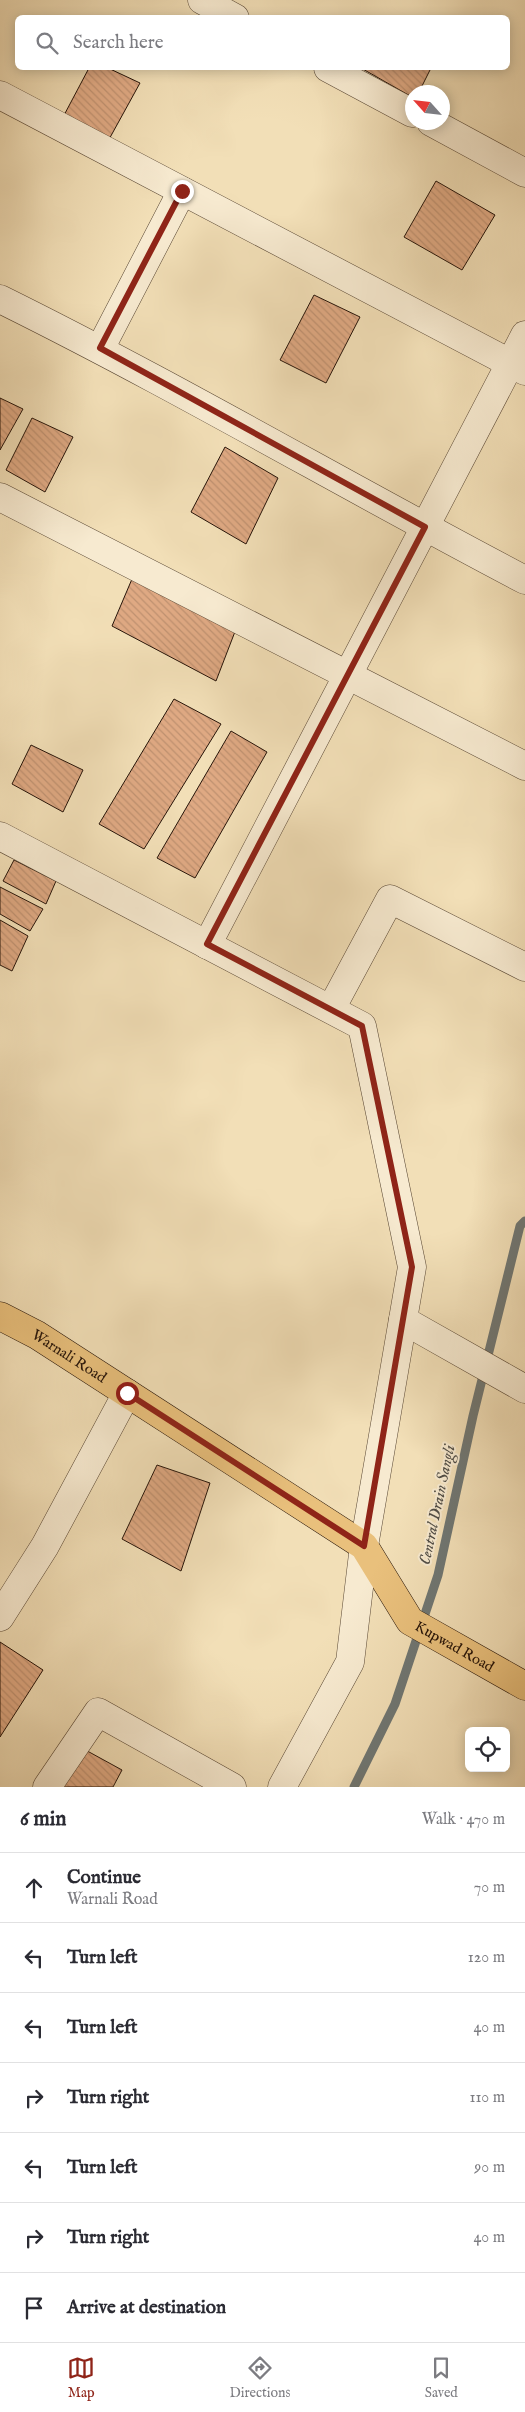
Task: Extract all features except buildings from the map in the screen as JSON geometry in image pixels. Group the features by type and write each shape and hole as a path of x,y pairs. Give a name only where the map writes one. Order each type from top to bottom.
{"main road":[{"name":"Warnali Road","path":"0,1316 37,1334 364,1546"},
{"name":"Kupwad Road","path":"364,1546 410,1621 525,1686"}],"street":[{"path":"202,0 230,15"},
{"path":"332,70 405,109"},
{"path":"0,95 518,367"},
{"path":"446,130 525,173"},
{"path":"100,348 182,191"},
{"path":"0,299 100,348 525,580"},
{"path":"207,944 425,527 518,367 525,335"},
{"path":"0,497 525,766"},
{"path":"0,836 362,1026 412,1267 364,1546 350,1662 282,1787"},
{"path":"331,1009 390,899 525,967"},
{"path":"403,1320 525,1388"},
{"path":"0,1617 45,1546 127,1393"},
{"path":"47,1787 98,1712 232,1787"}],"waterway":[{"name":"Central Drain Sangli","path":"354,1787 395,1704 438,1575 473,1416 520,1226 525,1221"}],"route":[{"path":"127,1393 364,1546 412,1267 362,1026 207,944 425,527 100,348 182,191"}]}
